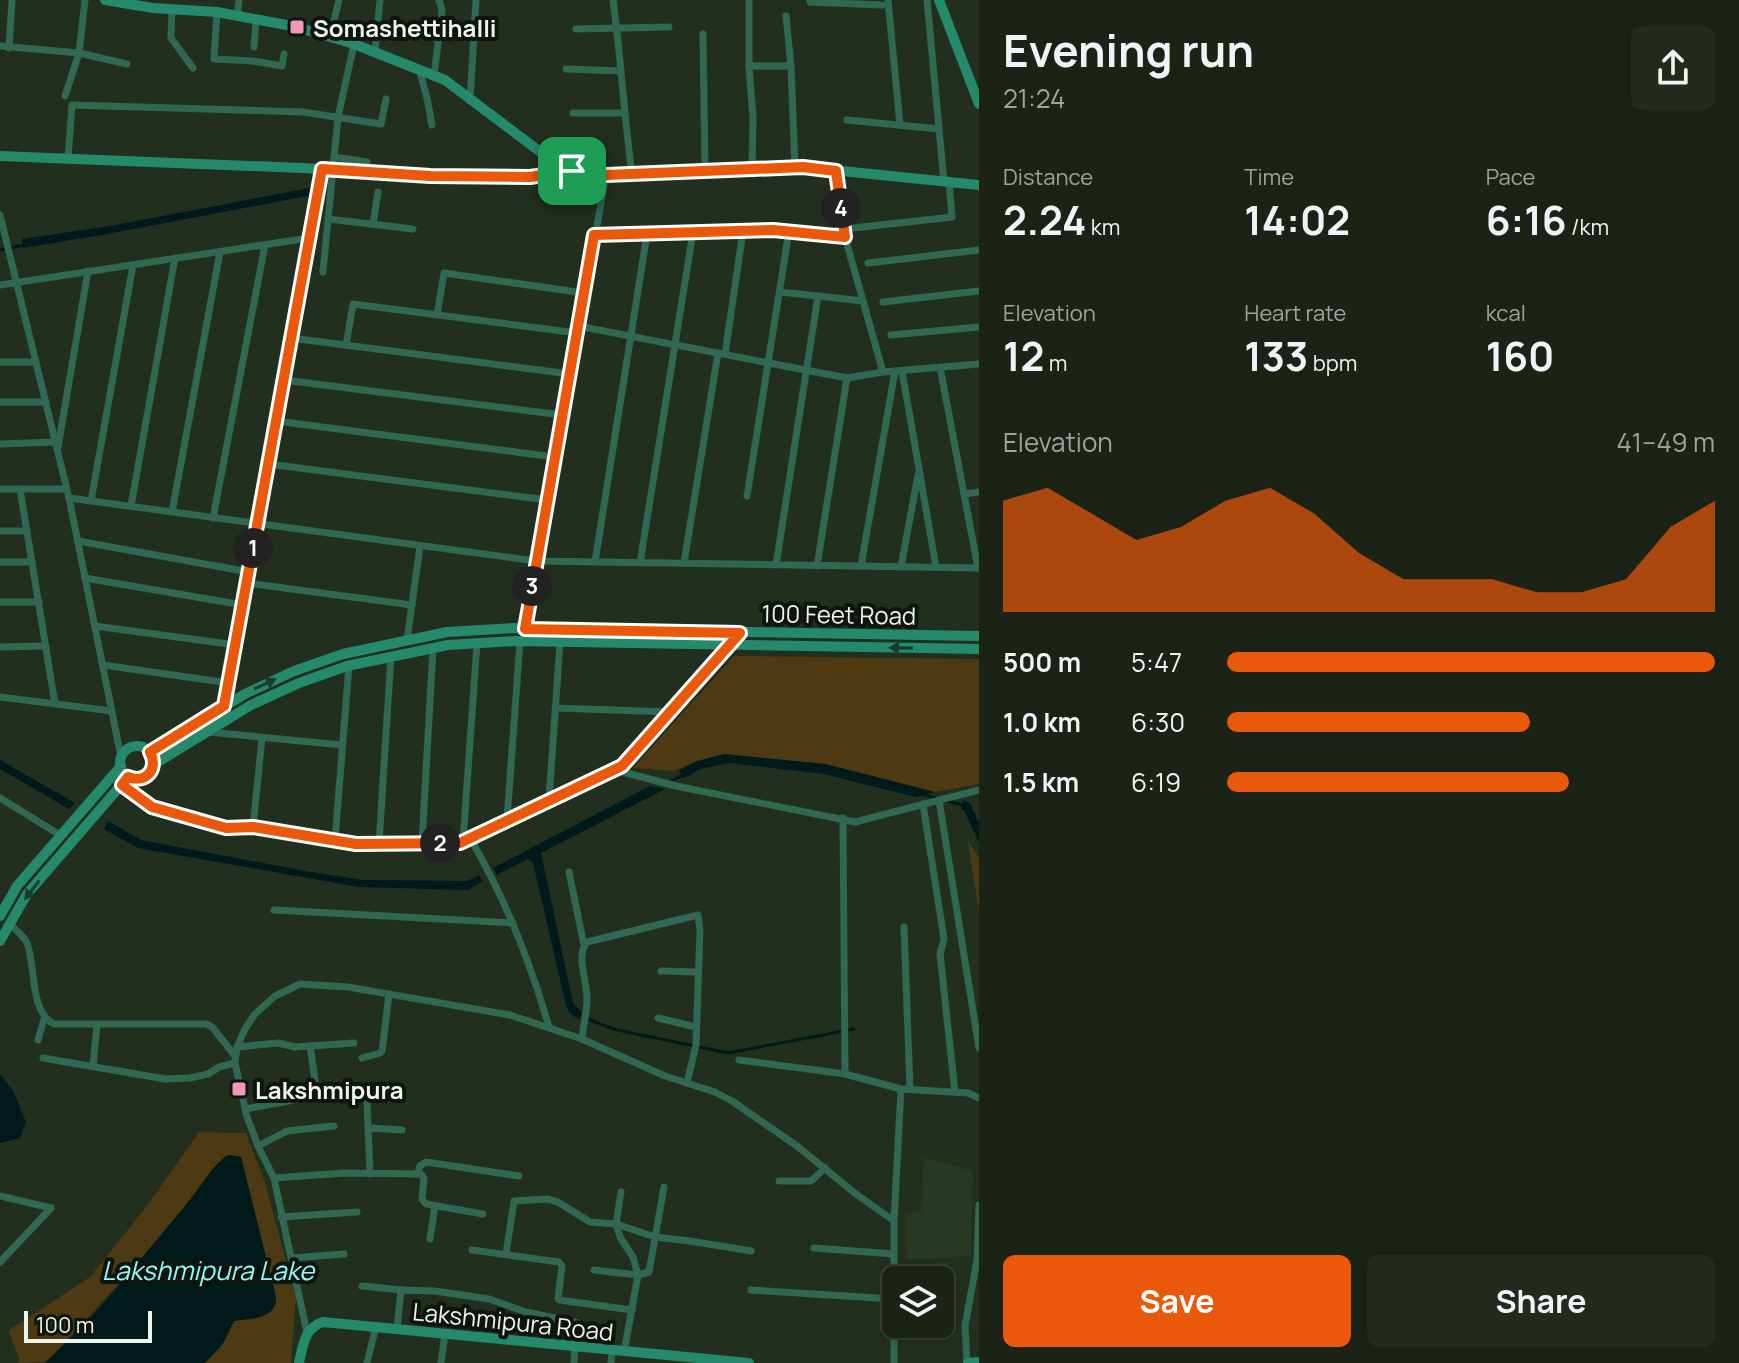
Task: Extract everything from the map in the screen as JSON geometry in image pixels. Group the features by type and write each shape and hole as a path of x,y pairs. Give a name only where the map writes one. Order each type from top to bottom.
{"main road":[{"path":"105,0 217,12 297,27 354,44 445,80 555,163 582,175 795,168 979,185"},
{"path":"939,0 979,104"},
{"path":"0,156 430,176 530,177 572,171"},
{"name":"100 Feet Road","path":"121,762 127,750 135,746 150,752 245,694 294,671 343,654 447,632 525,629 979,636"},
{"name":"100 Feet Road","path":"0,941 27,894 125,781 142,779 150,774 153,765 251,705 349,665 433,648 520,641 979,649"},
{"path":"150,752 153,765"},
{"path":"121,762 125,781"},
{"path":"0,916 5,898 121,762"},
{"name":"Lakshmipura Road","path":"307,1333 323,1322 702,1361 749,1363"},
{"path":"299,1363 307,1333"},
{"path":"967,1363 979,1362"}],"street":[{"path":"12,0 4,47 79,53 127,64"},
{"path":"65,96 79,53 85,0"},
{"path":"237,16 239,0"},
{"path":"330,37 339,0"},
{"path":"375,52 380,0"},
{"path":"434,76 442,10 439,0"},
{"path":"470,101 476,0"},
{"path":"613,0 632,174"},
{"path":"749,0 752,169"},
{"path":"810,0 885,3 900,125"},
{"path":"594,235 743,231 844,233 952,217 939,129 927,0"},
{"path":"172,9 171,38 193,68"},
{"path":"217,12 214,59 282,66 284,54"},
{"path":"786,16 795,168"},
{"path":"254,47 256,20"},
{"path":"576,29 669,27"},
{"path":"703,34 705,171"},
{"path":"224,706 309,238 327,170 334,157 338,117 354,44"},
{"path":"749,66 791,66"},
{"path":"566,69 621,71"},
{"path":"420,72 432,125"},
{"path":"68,159 72,105 303,112 381,124 386,99"},
{"path":"573,113 623,113"},
{"path":"847,120 939,129"},
{"path":"334,157 367,162"},
{"path":"323,272 328,219 327,170"},
{"path":"836,171 844,233 883,372"},
{"path":"525,629 606,175"},
{"path":"373,224 378,192"},
{"path":"0,215 68,494 121,762"},
{"path":"328,219 413,229"},
{"path":"684,563 743,231"},
{"path":"747,496 789,231"},
{"path":"640,563 693,232"},
{"path":"595,562 647,234"},
{"path":"0,285 309,238"},
{"path":"213,518 265,245"},
{"path":"868,263 979,250"},
{"path":"172,512 220,252"},
{"path":"131,506 175,258"},
{"path":"91,501 133,265"},
{"path":"56,446 88,271"},
{"path":"437,315 444,273 584,293"},
{"path":"883,302 979,291"},
{"path":"780,292 863,301"},
{"path":"776,565 818,296"},
{"path":"346,345 353,304 631,336 847,378 979,364"},
{"path":"891,335 979,327"},
{"path":"291,338 570,374"},
{"path":"0,362 36,362"},
{"path":"0,489 68,494 91,501 536,561 979,568 940,367"},
{"path":"898,371 936,567"},
{"path":"861,566 898,371"},
{"path":"817,566 847,378"},
{"path":"284,380 562,415"},
{"path":"0,402 46,402"},
{"path":"276,421 555,457"},
{"path":"0,444 56,446"},
{"path":"268,464 547,500"},
{"path":"901,567 919,469"},
{"path":"20,489 55,704"},
{"path":"964,494 979,492"},
{"path":"0,531 27,531"},
{"path":"78,541 249,572"},
{"path":"407,640 420,546"},
{"path":"0,562 32,562"},
{"path":"85,578 243,605"},
{"path":"247,583 412,605"},
{"path":"0,602 39,602"},
{"path":"95,626 236,645"},
{"path":"125,781 152,807 226,828 253,827 356,844 460,843 622,766 740,633"},
{"path":"507,820 520,641"},
{"path":"549,800 560,642"},
{"path":"477,643 466,840 487,870 513,923 549,1027"},
{"path":"0,647 46,646"},
{"path":"422,843 433,648"},
{"path":"379,844 391,656"},
{"path":"103,665 229,683"},
{"path":"335,840 349,665"},
{"path":"0,697 112,711"},
{"path":"555,708 671,712"},
{"path":"207,732 342,745"},
{"path":"253,827 262,738"},
{"path":"613,770 676,786 855,822 979,790"},
{"path":"0,798 60,835"},
{"path":"939,800 979,1048"},
{"path":"926,804 944,939 940,954 955,1092"},
{"path":"843,818 845,1074"},
{"path":"569,872 584,945 582,954 587,999 582,1039"},
{"path":"274,910 513,923"},
{"path":"584,945 698,915 696,1045 687,1083"},
{"path":"10,924 26,942 44,1019 38,1040"},
{"path":"894,1266 894,1221 906,1089 904,927"},
{"path":"661,971 698,972"},
{"path":"307,1333 274,1178 245,1109 236,1055 245,1029 255,1014 275,996 300,984 348,987 510,1015 582,1039 656,1072 715,1092 825,1168 894,1221"},
{"path":"362,1058 382,1051 389,994"},
{"path":"658,1018 696,1027"},
{"path":"44,1019 54,1024 207,1024 236,1055"},
{"path":"93,1066 97,1025"},
{"path":"43,1058 165,1079 190,1078 208,1074 236,1055 278,1043 293,1047 354,1043"},
{"path":"245,1109 315,1096 310,1046"},
{"path":"739,1060 845,1074 906,1089 968,1093 979,1098"},
{"path":"367,1102 370,1174"},
{"path":"258,1146 287,1131 334,1126"},
{"path":"369,1128 402,1130"},
{"path":"418,1173 421,1164 426,1162 519,1176"},
{"path":"779,1181 811,1181 825,1168"},
{"path":"274,1178 344,1173 418,1173 423,1174 423,1201 426,1204 483,1214"},
{"path":"594,1270 638,1275 650,1271 664,1187"},
{"path":"621,1192 616,1224 633,1257 638,1275 624,1352"},
{"path":"0,1196 51,1208 0,1262"},
{"path":"506,1254 516,1200 547,1199 558,1202 590,1222 616,1224 655,1237 751,1251"},
{"path":"967,1363 965,1326 978,1260 979,1205"},
{"path":"430,1239 435,1206"},
{"path":"281,1217 357,1212"},
{"path":"814,1248 894,1254"},
{"path":"472,1250 561,1263 559,1300 632,1310"},
{"path":"292,1258 344,1254"},
{"path":"362,1286 435,1291 489,1299 526,1312 578,1323"},
{"path":"397,1329 401,1290"},
{"path":"751,1290 882,1298"},
{"path":"367,1363 376,1326"},
{"path":"441,1363 445,1334"},
{"path":"894,1338 894,1363"},
{"path":"574,1363 575,1347"},
{"path":"611,1363 612,1351"}],"shaded area":[{"path":"734,656 979,659 979,784 935,792 825,764 697,761 675,771 633,768"},
{"path":"968,841 979,858 979,913"},
{"path":"199,1132 246,1133 265,1183 296,1297 291,1363 205,1363 220,1348 234,1321 272,1311 276,1304 241,1157 232,1155 214,1167 138,1261 46,1362 18,1363 20,1360 8,1331 90,1277 147,1206"},
{"path":"924,1158 973,1171 971,1256 906,1259 905,1213 921,1212"}],"water":[{"path":"315,187 313,195 23,248 22,239 110,226"},
{"path":"724,754 825,764 935,792 916,797 824,774 729,763 700,769 683,779 679,770 697,761"},
{"path":"0,760 75,803 69,809 0,769"},
{"path":"650,786 665,789 541,853 573,1003 582,1012 580,1019 571,1014 566,1005 533,863 528,859 497,875 493,868"},
{"path":"963,800 970,803 979,823 979,843 961,809"},
{"path":"108,821 141,840 311,872 363,880 467,881 479,875 483,881 468,890 359,887 138,848 104,829"},
{"path":"0,1074 13,1091 26,1122 20,1138 0,1143"},
{"name":"Lakshmipura Lake","path":"228,1155 241,1157 276,1297 272,1310 262,1316 234,1321 224,1342 205,1363 45,1363 100,1307"}],"waterway":[{"path":"0,250 24,245"},
{"path":"669,782 683,775"},
{"path":"920,794 936,798"},
{"path":"947,801 963,805"},
{"path":"588,1019 613,1029 728,1053 854,1029"}],"place":[{"name":"Somashettihalli","path":"297,27"},
{"name":"Lakshmipura","path":"239,1089"}],"route":[{"path":"803,167 836,171 845,237 773,230 594,235 525,629 740,633 622,766 460,843 356,844 253,827 226,828 152,807 122,785 128,777 147,777 154,764 150,752 224,706 322,169 430,176 530,177 572,171 582,175 606,175 803,167"}]}
